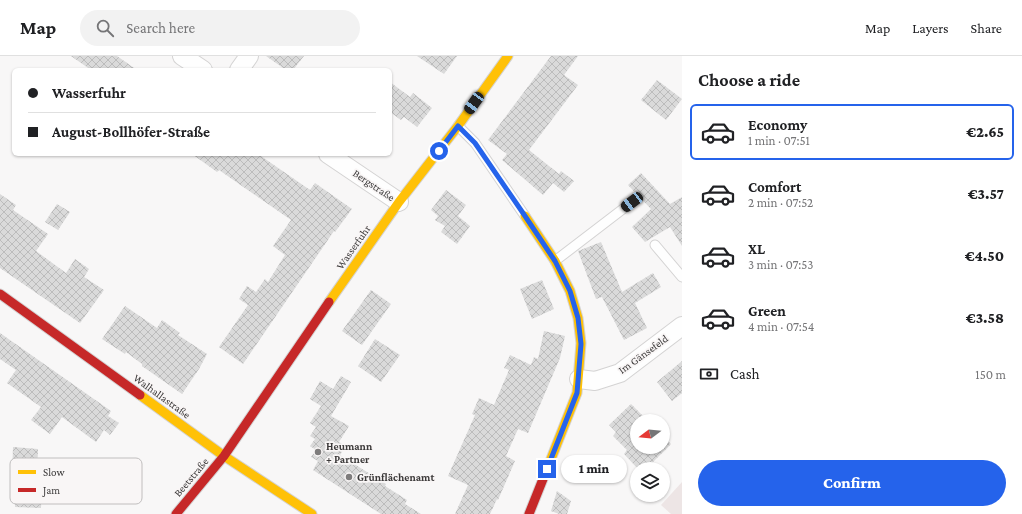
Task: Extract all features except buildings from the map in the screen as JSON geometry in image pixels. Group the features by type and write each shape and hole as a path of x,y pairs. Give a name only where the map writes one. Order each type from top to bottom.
{"main road":[{"name":"Wasserfuhr","path":"224,456 399,202 458,126 508,56"},
{"path":"525,216 555,261 570,291 578,318 581,344 577,393 529,514"},
{"name":"Walhallastraße","path":"0,294 224,456 312,514"},
{"name":"Beetstraße","path":"176,514 224,456"}],"street":[{"path":"182,56 200,68"},
{"path":"240,68 249,56"},
{"name":"Bergstraße","path":"331,156 399,202"},
{"name":"Im Gänsefeld","path":"578,380 595,382 620,373 682,326"}],"lane":[{"path":"458,126 475,143 525,216"},
{"path":"555,261 632,202"},
{"path":"655,245 682,277"}],"shaded area":[{"path":"682,482 682,514 671,514 661,505 664,502 670,502 670,495"}],"traffic: slow":[{"path":"329,302 399,202 458,126 508,56"},
{"path":"525,216 555,261 570,291 578,318 581,343 577,393 549,464"},
{"path":"140,395 224,456 312,514"}],"traffic: jam":[{"path":"0,294 140,395"},
{"path":"176,514 224,456 329,302"},
{"path":"529,514 549,464"}],"place":[{"name":"Heumann + Partner","path":"318,452"},
{"name":"Grünflächenamt","path":"349,477"}],"route":[{"path":"439,151 458,126 475,143 555,261 570,291 578,318 581,344 577,393 547,469"}]}
